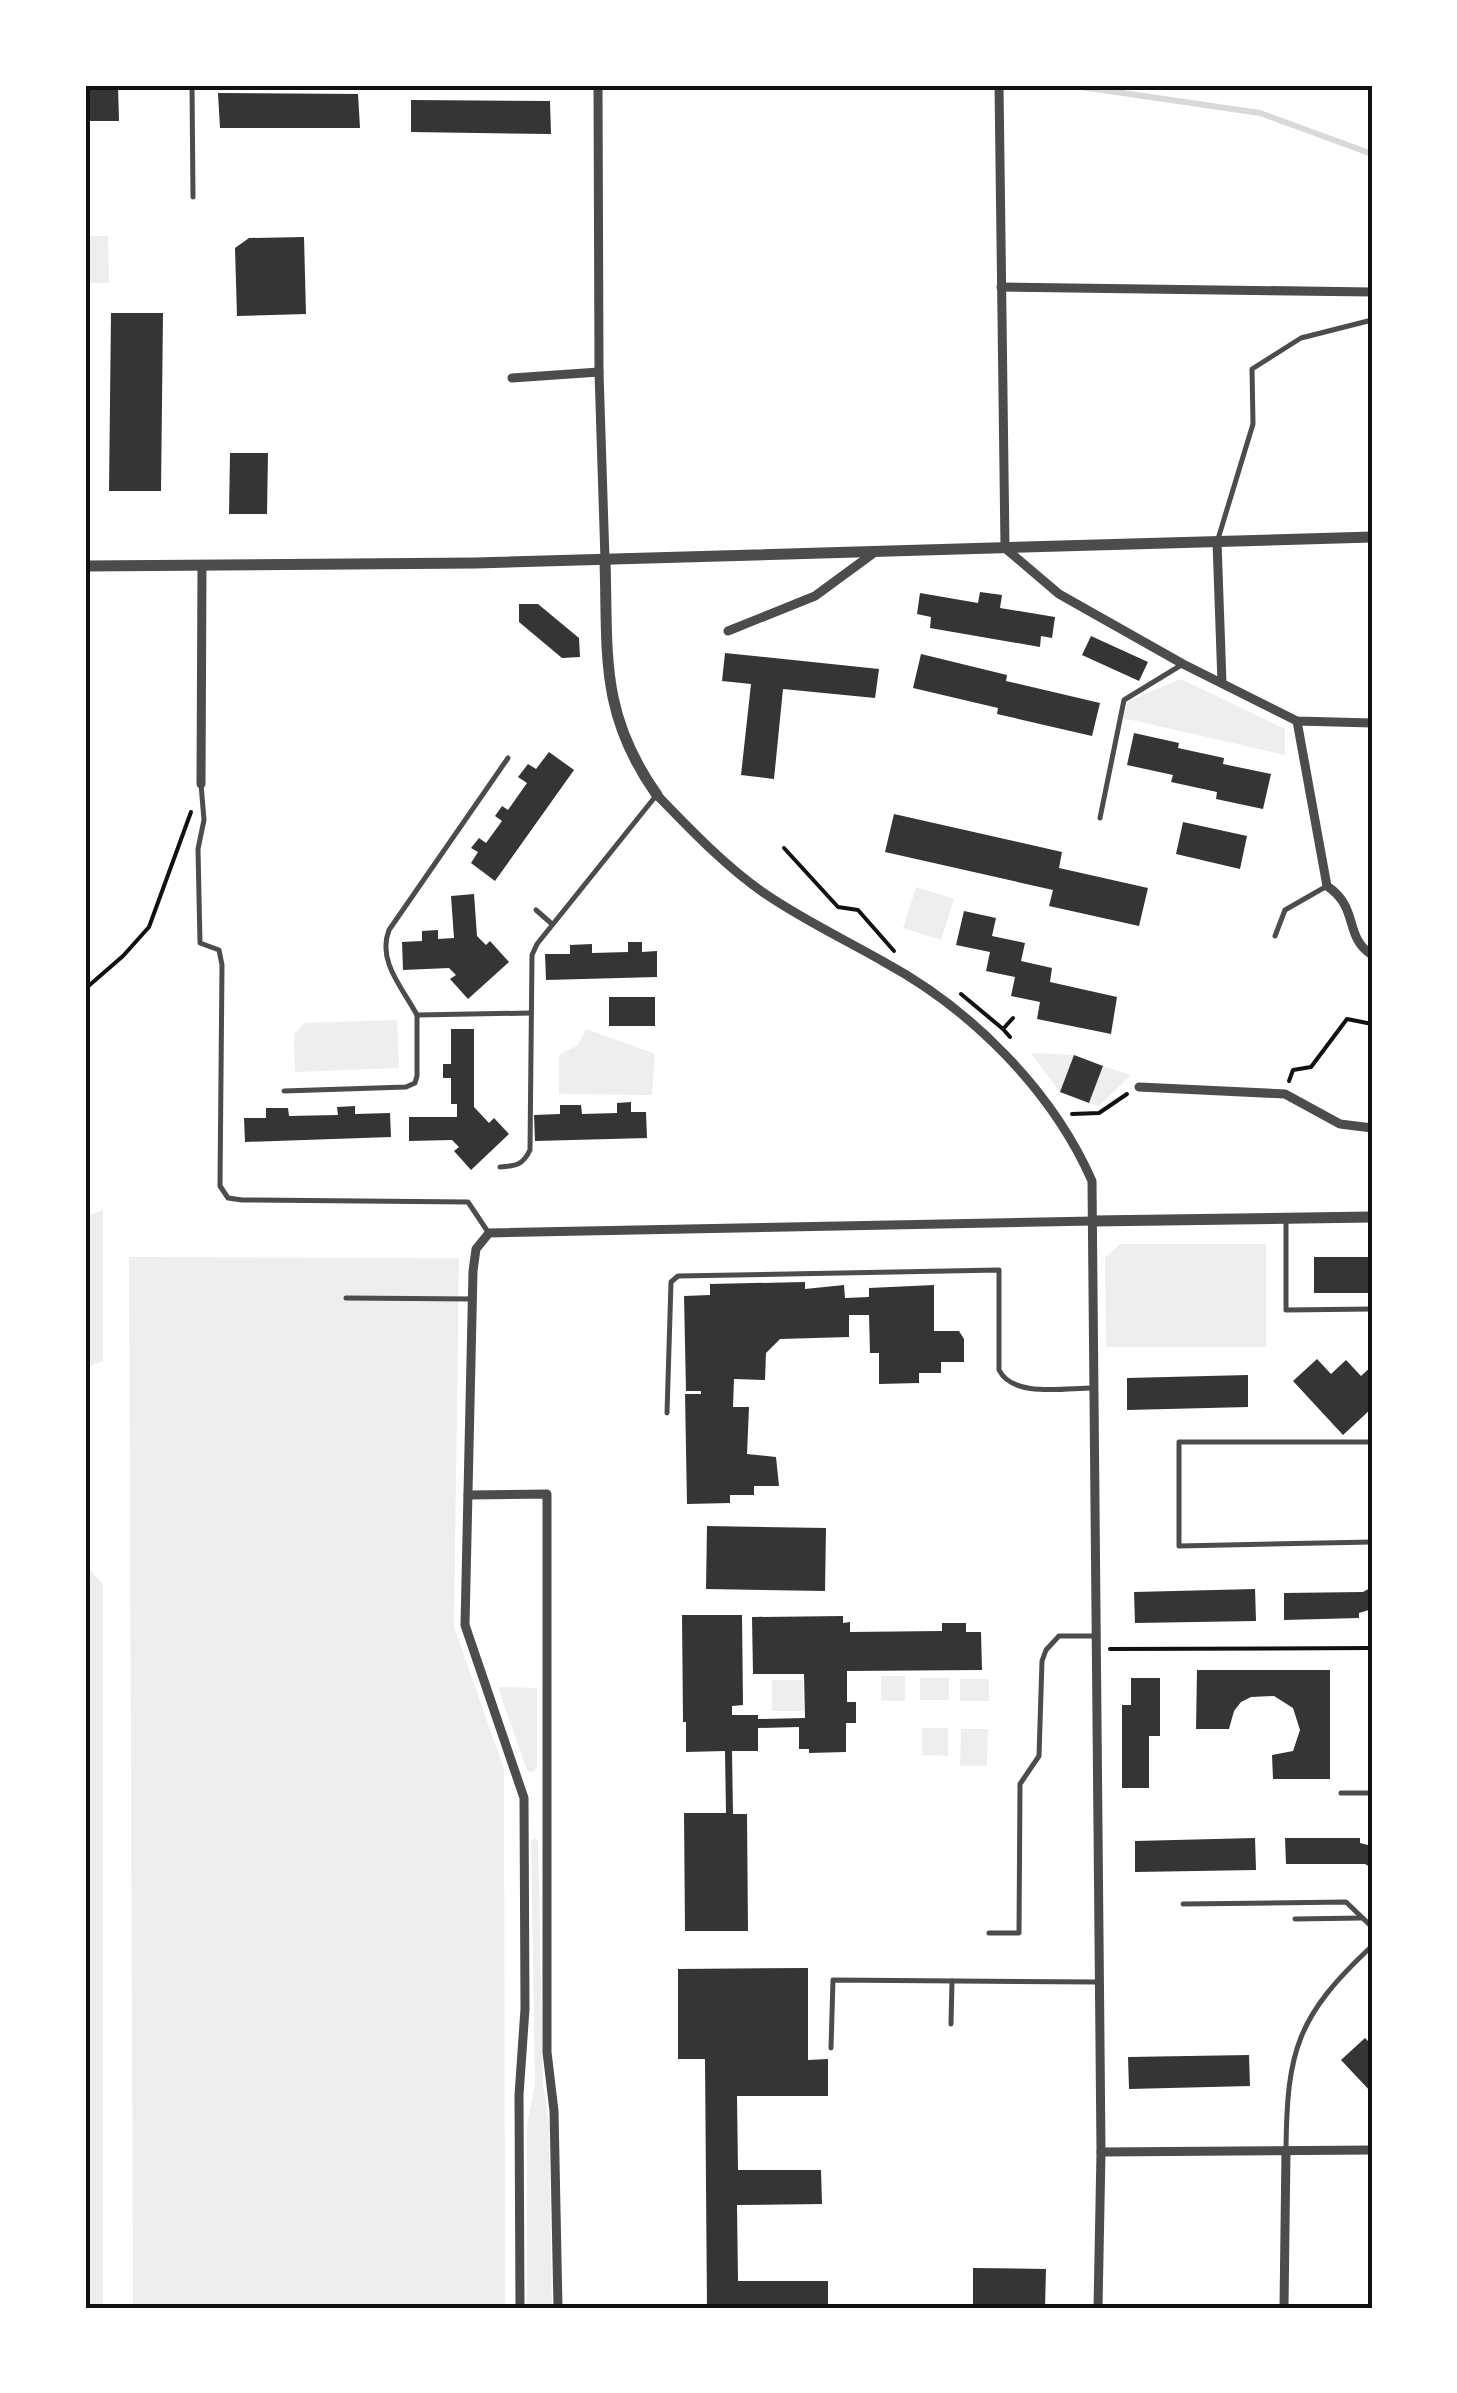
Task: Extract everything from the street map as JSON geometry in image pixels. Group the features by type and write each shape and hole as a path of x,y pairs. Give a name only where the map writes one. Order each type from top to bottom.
{"street":[{"path":"598,85 599,372 609,688 630,751 657,795 707,846 762,892 923,986 983,1034 1031,1085 1070,1138 1092,1181 1101,2152 1098,2308"},
{"path":"998,85 1005,548 1059,594 1182,664 1297,721 1372,723"},
{"path":"1001,287 1372,292"},
{"path":"512,378 599,372"},
{"path":"85,566 605,560 1372,538"},
{"path":"1217,542 1222,683"},
{"path":"728,631 815,596 876,552"},
{"path":"201,784 202,565"},
{"path":"1297,721 1328,886 1344,897 1360,947 1372,955"},
{"path":"1139,1087 1285,1094 1340,1124 1372,1128"},
{"path":"520,2308 524,1798 465,1626 476,1249 490,1233 1372,1217"},
{"path":"468,1494 547,1494 547,2052 554,2110 558,2308"},
{"path":"524,1798 547,1798"},
{"path":"1284,2308 1286,2150"},
{"path":"1101,2152 1372,2150"}],"lane":[{"path":"192,85 193,197"},
{"path":"1217,542 1253,424 1252,368 1301,338 1372,320"},
{"path":"1100,818 1124,700 1182,664"},
{"path":"284,1091 406,1087 415,1082 417,1014 386,960 384,945 390,930 508,758"},
{"path":"201,784 204,820 198,849 200,943 219,950 222,965 220,1186 228,1198 242,1200 468,1202 490,1233"},
{"path":"500,1167 516,1166 530,1150 532,955 657,795"},
{"path":"1275,936 1286,910 1328,886"},
{"path":"536,910 552,925"},
{"path":"417,1014 531,1013"},
{"path":"1286,1218 1286,1310 1372,1309"},
{"path":"667,1414 671,1282 678,1276 999,1270 1002,1377 1018,1387 1094,1388"},
{"path":"346,1298 473,1299"},
{"path":"1372,1442 1179,1442 1179,1546 1372,1542"},
{"path":"989,1933 1019,1933 1020,1784 1039,1756 1042,1661 1059,1636 1096,1636"},
{"path":"1341,1793 1372,1793"},
{"path":"1183,1904 1346,1902 1372,1927"},
{"path":"1295,1919 1362,1918"},
{"path":"1286,2150 1286,2088 1291,2059 1311,2014 1328,1990 1372,1946"},
{"path":"831,2048 833,1980 1099,1982"},
{"path":"951,2024 952,1981"}],"path":[{"path":"85,989 123,956 148,926 201,784"},
{"path":"784,848 838,906 858,910"},
{"path":"1012,1018 1004,1029 1014,1043"},
{"path":"1285,1094 1293,1070 1311,1067 1347,1019 1372,1024"},
{"path":"1069,1114 1099,1113 1139,1087"},
{"path":"1096,1648 1372,1648"}],"shaded area":[{"path":"85,236 108,236 109,283 85,283"},
{"path":"1181,679 1285,729 1285,755 1123,718 1128,701"},
{"path":"916,887 954,899 941,940 903,928"},
{"path":"397,1020 399,1068 295,1072 294,1034 305,1023"},
{"path":"586,1029 655,1054 652,1095 559,1094 559,1055 578,1045"},
{"path":"1031,1053 1074,1055 1060,1092"},
{"path":"1103,1066 1131,1075 1099,1106 1089,1103"},
{"path":"103,1210 103,1361 85,1368 85,1217"},
{"path":"1120,1244 1266,1244 1266,1347 1106,1347 1105,1258"},
{"path":"129,1257 459,1258 454,1627 504,1769 505,2308 133,2308"},
{"path":"85,1565 103,1584 103,2308 85,2308"},
{"path":"881,1676 905,1676 905,1701 881,1701"},
{"path":"920,1678 949,1678 949,1700 920,1700"},
{"path":"960,1679 989,1679 989,1701 960,1701"},
{"path":"772,1680 803,1680 804,1711 772,1711"},
{"path":"498,1687 537,1688 534,1772 525,1765"},
{"path":"922,1728 948,1728 948,1756 922,1755"},
{"path":"961,1729 988,1729 987,1766 960,1766"},
{"path":"535,1838 543,2083 549,2124 552,2308 527,2308 527,2127 535,2083 531,1841"}],"building":[{"path":"85,86 118,86 119,121 85,121"},
{"path":"218,93 358,94 360,128 220,128"},
{"path":"411,100 550,101 551,134 411,132"},
{"path":"304,237 306,314 237,316 235,248 249,238"},
{"path":"111,313 163,313 161,491 109,491"},
{"path":"230,453 268,453 267,514 229,514"},
{"path":"980,592 1002,595 1000,608 1055,617 1052,638 1041,636 1040,647 930,628 931,617 917,614 920,593 978,603"},
{"path":"519,604 538,604 579,638 580,657 562,658 519,622"},
{"path":"1091,636 1148,662 1139,681 1082,655"},
{"path":"725,653 879,669 875,698 783,689 774,779 741,775 751,684 722,681"},
{"path":"921,654 1007,675 1006,681 1100,703 1092,736 997,714 998,708 913,688"},
{"path":"1134,733 1224,758 1223,764 1271,774 1263,809 1216,799 1217,792 1171,782 1173,775 1127,765"},
{"path":"549,752 574,770 495,881 471,863 478,852 471,848 479,838 486,843 502,821 495,816 502,806 508,810 527,783 518,777 528,764 536,769"},
{"path":"894,814 1062,852 1059,868 1148,888 1139,926 1049,906 1053,890 885,852"},
{"path":"1183,822 1247,836 1240,869 1176,854"},
{"path":"474,894 477,936 486,945 490,941 509,962 468,999 450,979 456,975 449,968 403,970 402,942 422,941 422,931 438,930 438,939 454,938 451,896"},
{"path":"964,911 996,918 992,936 1025,943 1021,961 1052,968 1050,982 1117,997 1111,1034 1037,1019 1040,1002 1011,996 1015,977 986,971 990,952 956,945"},
{"path":"628,942 642,942 642,952 657,951 657,977 546,980 545,954 570,954 570,945 592,944 592,953 628,952"},
{"path":"609,997 655,997 655,1026 609,1026"},
{"path":"451,1029 474,1029 474,1107 489,1123 494,1118 509,1134 471,1170 454,1151 459,1147 452,1140 409,1141 409,1117 457,1117 457,1104 451,1104 451,1078 443,1078 443,1064 451,1064"},
{"path":"1074,1055 1103,1066 1089,1103 1060,1092"},
{"path":"631,1102 631,1112 646,1112 647,1138 535,1141 534,1115 560,1114 560,1105 581,1105 582,1114 617,1113 617,1103"},
{"path":"355,1106 355,1114 390,1113 391,1137 245,1142 244,1118 266,1118 266,1108 288,1108 289,1116 338,1115 337,1107"},
{"path":"1314,1257 1372,1257 1372,1293 1314,1293"},
{"path":"805,1282 805,1289 844,1285 845,1298 869,1297 869,1288 934,1285 934,1331 959,1331 964,1339 964,1362 941,1362 941,1373 919,1373 919,1383 879,1384 879,1353 870,1353 869,1315 849,1315 849,1337 780,1339 766,1353 765,1380 734,1379 733,1407 749,1407 747,1454 776,1457 779,1486 754,1486 754,1495 730,1495 730,1503 687,1504 685,1394 701,1391 686,1391 684,1296 710,1295 710,1284"},
{"path":"1317,1359 1331,1374 1346,1360 1361,1376 1372,1366 1372,1408 1343,1435 1293,1381"},
{"path":"1248,1375 1248,1407 1127,1410 1127,1378"},
{"path":"707,1526 826,1528 825,1591 706,1589"},
{"path":"1372,1587 1372,1609 1359,1613 1359,1618 1284,1620 1284,1593 1363,1592"},
{"path":"1255,1589 1256,1621 1135,1623 1134,1592"},
{"path":"682,1615 742,1615 743,1705 732,1706 732,1715 758,1715 758,1719 805,1718 804,1674 753,1674 752,1617 843,1616 843,1623 850,1622 850,1632 942,1631 942,1623 966,1623 966,1632 981,1632 982,1670 847,1671 847,1702 856,1702 856,1723 846,1723 846,1752 809,1753 809,1749 799,1749 799,1727 758,1728 758,1751 732,1751 733,1814 747,1814 748,1931 685,1931 684,1813 726,1813 725,1751 686,1752"},
{"path":"1197,1670 1330,1670 1330,1779 1273,1779 1272,1755 1293,1751 1300,1730 1293,1708 1274,1696 1251,1697 1241,1702 1229,1729 1196,1729"},
{"path":"1131,1678 1160,1678 1160,1736 1149,1736 1149,1788 1122,1788 1122,1705 1131,1705"},
{"path":"1255,1838 1256,1870 1135,1872 1135,1841"},
{"path":"1285,1838 1360,1838 1360,1843 1372,1846 1372,1868 1365,1864 1286,1864"},
{"path":"808,1968 808,2060 828,2059 828,2096 737,2096 738,2170 821,2170 822,2204 737,2205 738,2281 828,2281 828,2308 707,2308 705,2059 678,2059 678,1969"},
{"path":"1365,2038 1372,2045 1372,2093 1341,2060"},
{"path":"1249,2055 1250,2086 1129,2089 1128,2057"},
{"path":"973,2268 1046,2269 1045,2308 973,2308"}],"waterway":[{"path":"1068,85 1260,113 1372,154"}]}
